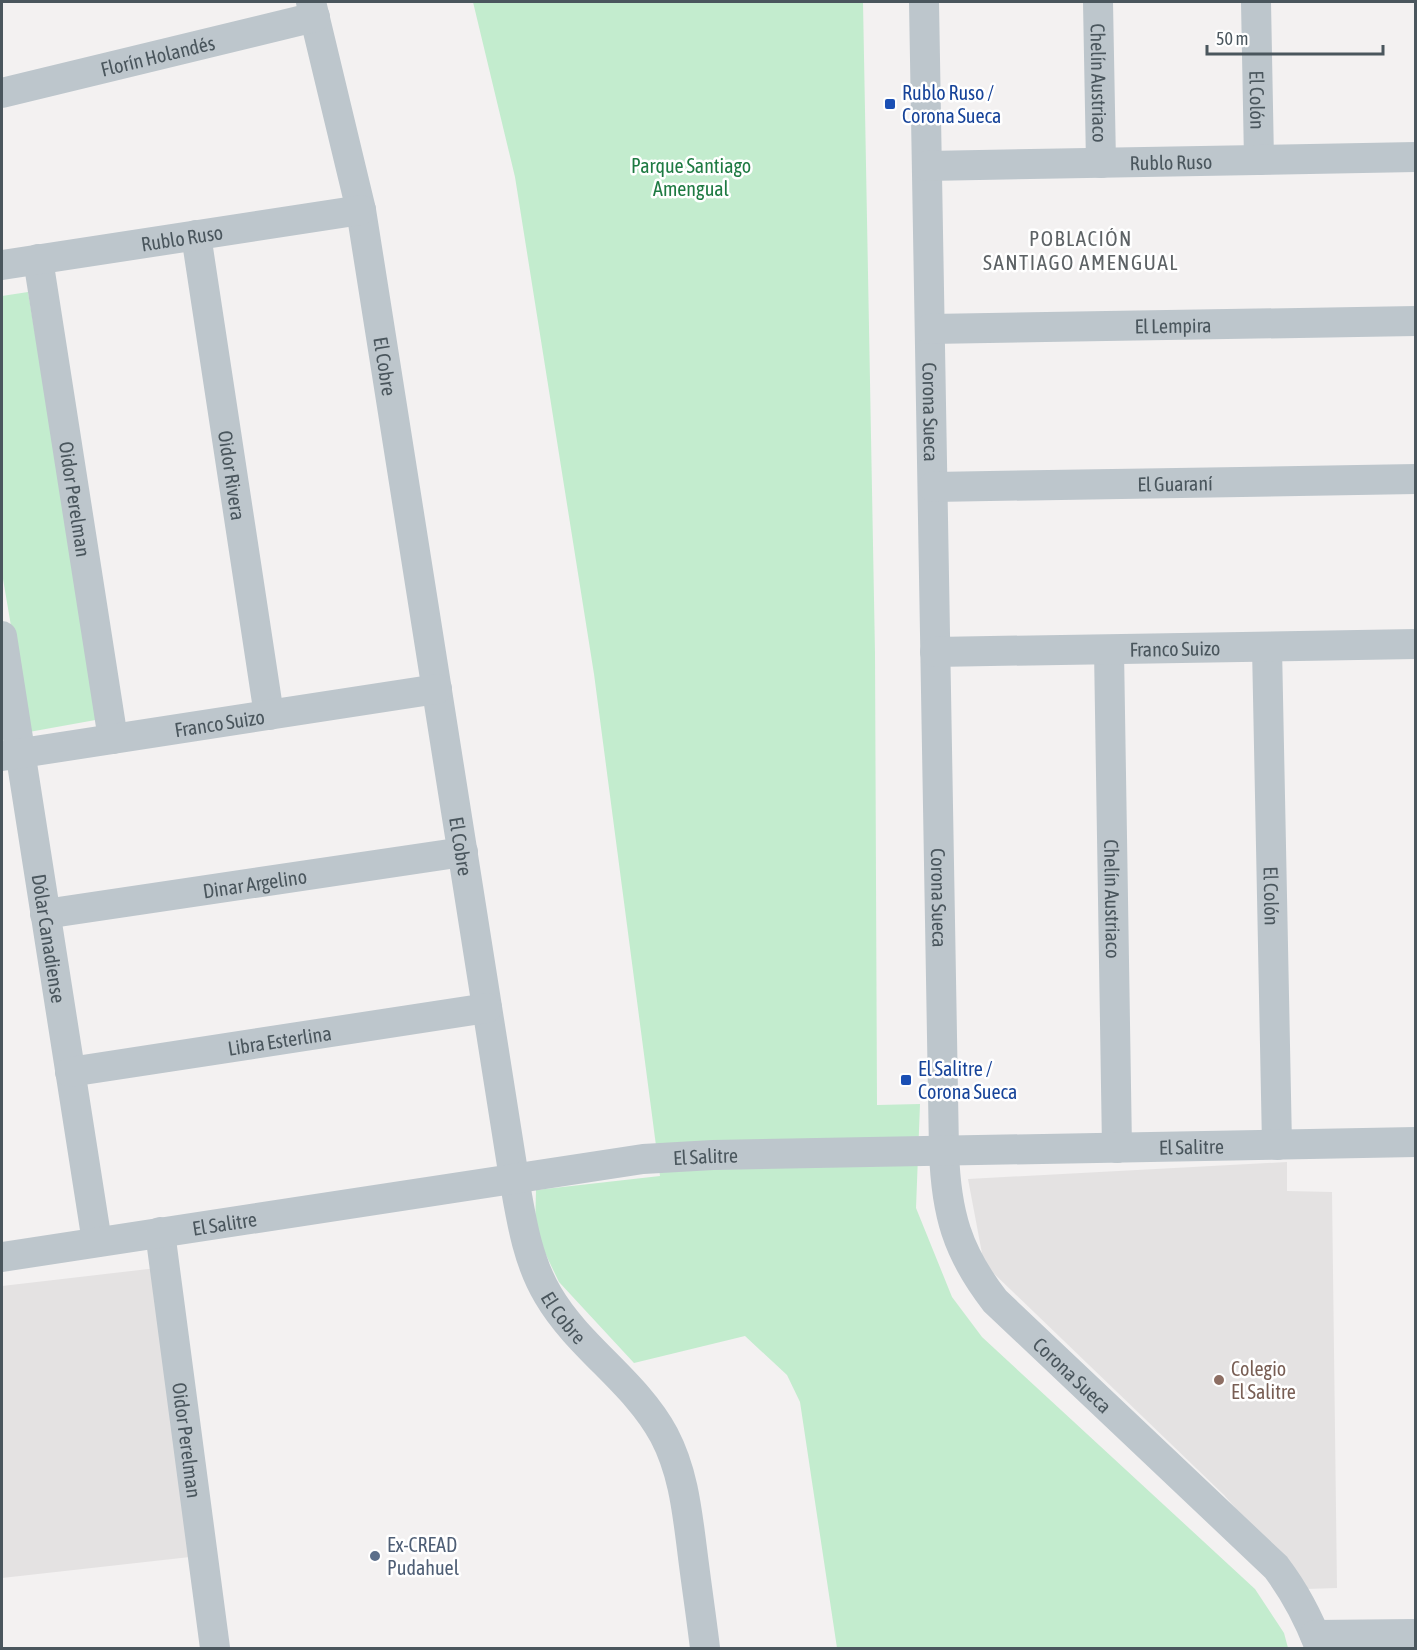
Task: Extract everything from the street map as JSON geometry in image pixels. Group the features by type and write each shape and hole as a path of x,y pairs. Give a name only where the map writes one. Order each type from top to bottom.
{"street":[{"name":"Corona Sueca","path":"924,2 944,1151 945,1184 952,1222 963,1252 981,1283 1012,1318 1276,1567 1304,1609 1317,1642"},
{"name":"Chelín Austriaco","path":"1098,2 1101,163"},
{"name":"El Colón","path":"1256,2 1259,160"},
{"name":"Florín Holandés","path":"2,93 313,9"},
{"name":"El Cobre","path":"313,9 361,210 514,1178 526,1238 532,1260 548,1295 572,1327 643,1402 655,1419 673,1455 685,1497 705,1648"},
{"name":"Rublo Ruso","path":"927,166 1416,157"},
{"name":"Rublo Ruso","path":"2,265 361,210"},
{"name":"Oidor Rivera","path":"196,236 269,715"},
{"name":"Oidor Perelman","path":"38,259 113,739"},
{"name":"El Lempira","path":"930,329 1416,321"},
{"name":"El Guaraní","path":"933,487 1416,479"},
{"name":"Dólar Canadiense","path":"2,636 11,755 45,914 97,1242"},
{"name":"Franco Suizo","path":"935,652 1416,644"},
{"name":"El Colón","path":"1267,647 1276,1145"},
{"name":"Chelín Austriaco","path":"1109,650 1117,1148"},
{"name":"Franco Suizo","path":"11,755 437,689"},
{"name":"Dinar Argelino","path":"45,914 463,852"},
{"name":"Libra Esterlina","path":"70,1072 487,1008"},
{"name":"El Salitre","path":"2,1257 621,1162 681,1156 1416,1142"},
{"name":"Oidor Perelman","path":"160,1232 215,1648"},
{"path":"1317,1642 1416,1634"}],"shaded area":[{"name":"Colegio El Salitre","path":"1287,1162 1287,1191 1332,1192 1337,1588 1306,1589 1224,1495 984,1264 968,1179"},
{"path":"157,1268 190,1557 2,1578 2,1286"}],"green space":[{"name":"Parque Santiago Amengual","path":"473,2 863,2 875,653 877,1105 920,1104 916,1208 952,1297 982,1337 1255,1589 1284,1633 1288,1648 837,1648 800,1402 787,1375 745,1336 634,1363 559,1282 535,1232 536,1190 660,1176 594,674 515,177"},
{"path":"28,292 101,719 29,732 2,573 2,296"}],"place":[{"name":"Rublo Ruso / Corona Sueca","path":"890,104"},
{"name":"El Salitre / Corona Sueca","path":"906,1080"},
{"name":"Colegio El Salitre","path":"1219,1380"},
{"name":"Ex-CREAD Pudahuel","path":"375,1556"}],"district":[{"name":"POBLACIÓN SANTIAGO AMENGUAL","path":"1081,250"}]}
